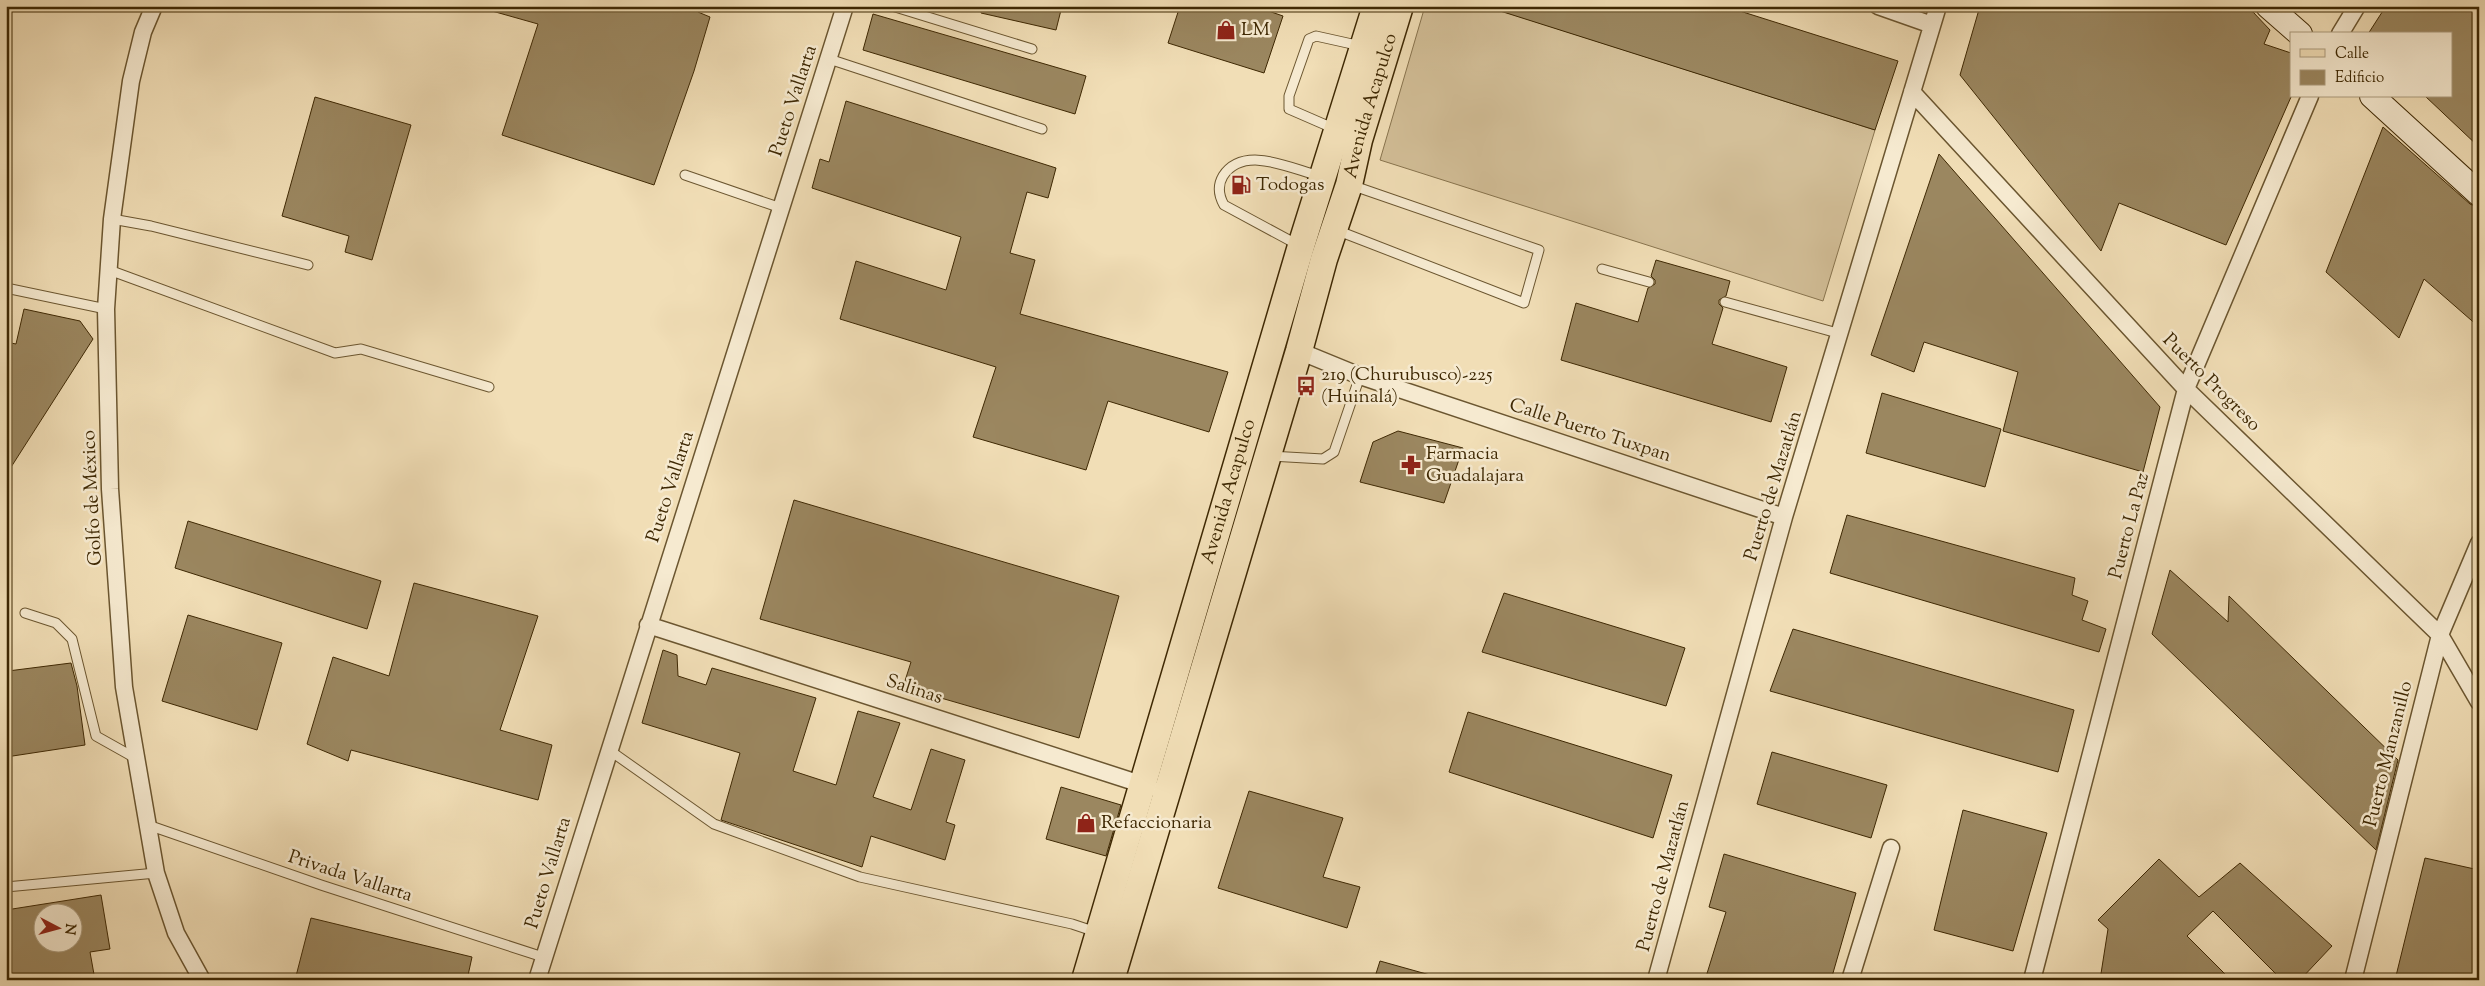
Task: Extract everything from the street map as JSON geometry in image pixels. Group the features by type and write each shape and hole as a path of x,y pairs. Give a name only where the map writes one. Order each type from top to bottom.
{"main road":[{"name":"Avenida Acapulco","path":"1375,49 1376,6"},
{"name":"Avenida Acapulco","path":"1086,980 1110,937 1375,49 1400,6"},
{"name":"Avenida Acapulco","path":"1155,789 1299,351 1313,253 1334,230 1336,181"},
{"name":"Avenida Acapulco","path":"1110,937 1111,980"}],"street":[{"name":"Golfo de México","path":"154,6 143,32 131,81 112,219 106,309 110,488 124,687 156,873 176,933 202,980"},
{"name":"Pueto Vallarta","path":"537,980 648,624 845,6"},
{"path":"1878,6 1932,25"},
{"name":"Puerto de Mazatlán","path":"1656,980 1784,517 1841,334 1938,6"},
{"path":"2268,6 2298,32"},
{"path":"2341,32 2357,6"},
{"name":"Puerto Progreso","path":"1912,92 2186,389 2440,635 2479,702"},
{"name":"Puerto La Paz","path":"2032,980 2186,389 2309,98"},
{"path":"2374,98 2479,194"},
{"name":"Calle Puerto Tuxpan","path":"1299,351 1360,376 1784,517"},
{"name":"Puerto Manzanillo","path":"2353,980 2440,635 2479,543"},
{"name":"Salinas","path":"648,624 1155,789"},
{"path":"1850,980 1891,848"}],"lane":[{"path":"892,6 1032,49"},
{"path":"1348,136 1289,109 1289,96 1309,39 1316,36 1375,49"},
{"path":"829,59 1042,129"},
{"path":"1313,253 1224,205 1218,195 1222,178 1233,165 1243,160 1260,160 1336,181 1539,250 1524,303 1334,230"},
{"path":"685,175 781,208"},
{"path":"112,219 151,226 308,264"},
{"path":"1602,269 1649,282"},
{"path":"109,270 335,353 361,349 488,387"},
{"path":"6,288 106,309"},
{"path":"1725,302 1841,334"},
{"path":"1266,456 1323,459 1334,452 1360,376"},
{"path":"25,613 56,623 72,639 96,736 137,759"},
{"path":"609,750 714,824 860,877 1072,924 1110,937"},
{"name":"Privada Vallarta","path":"148,825 321,885 544,957"},
{"path":"6,887 156,873"}],"shaded area":[{"path":"1425,6 1486,6 1875,130 1823,301 1380,160"}],"building":[{"path":"493,6 700,6 698,12 710,17 694,71 654,185 502,135 538,24 492,11"},
{"path":"981,6 1062,6 1056,30 981,13"},
{"name":"LM","path":"1180,6 1254,6 1283,16 1264,73 1168,43"},
{"path":"1498,6 1724,6 1898,61 1875,130 1497,10"},
{"path":"1980,6 2234,6 2253,12 2270,30 2264,44 2290,53 2291,98 2226,245 2119,203 2101,251 1960,75"},
{"path":"2386,6 2479,6 2479,147 2427,98 2452,98 2452,32 2369,32"},
{"path":"873,14 1086,76 1075,114 863,50"},
{"path":"315,97 411,125 372,260 345,252 349,236 282,216"},
{"path":"846,101 1056,168 1048,198 1027,192 1010,253 1035,260 1020,314 1228,372 1209,432 1108,401 1086,470 973,437 996,367 840,319 856,261 946,290 961,237 812,188 820,159 829,162"},
{"path":"2383,127 2470,204 2479,208 2479,327 2424,279 2399,338 2326,272"},
{"path":"1939,154 2160,407 2143,472 2003,431 2018,372 1924,342 1914,372 1871,355"},
{"path":"1656,260 1730,281 1726,296 1719,300 1719,304 1723,308 1712,344 1787,367 1771,422 1561,360 1576,303 1638,322 1648,288 1655,284 1655,280 1651,276"},
{"path":"24,309 80,321 93,339 6,475 6,342 16,344"},
{"path":"1882,393 2001,429 1985,487 1866,453"},
{"name":"Farmacia Guadalajara","path":"1398,431 1463,448 1444,503 1360,482 1373,442"},
{"path":"794,500 1119,596 1079,738 903,687 911,662 760,619"},
{"path":"1847,515 2075,578 2072,595 2088,601 2082,620 2106,629 2099,652 1830,573"},
{"path":"188,521 381,581 367,629 175,568"},
{"path":"2170,570 2228,622 2229,596 2398,760 2376,850 2152,634"},
{"path":"414,583 538,616 500,730 552,745 538,800 351,750 348,761 307,744 333,657 389,676"},
{"path":"1504,593 1685,648 1666,706 1482,652"},
{"path":"188,615 282,643 257,730 162,701"},
{"path":"1793,629 2074,710 2058,772 1770,691"},
{"path":"663,650 677,655 678,676 706,685 712,668 816,698 793,771 836,785 858,711 900,723 873,797 911,810 931,749 965,760 946,822 955,825 945,860 871,836 862,867 721,820 740,753 642,723"},
{"path":"71,663 77,686 85,745 6,757 6,702 10,702 8,671"},
{"path":"1468,712 1672,775 1653,838 1449,772"},
{"path":"1772,752 1887,785 1871,838 1757,804"},
{"name":"Refaccionaria","path":"1061,787 1121,805 1106,856 1046,839"},
{"path":"1249,791 1343,818 1323,877 1360,887 1347,928 1218,888"},
{"path":"1963,810 2047,833 2013,951 1934,930"},
{"path":"1724,854 1856,893 1831,980 1705,980 1726,912 1709,907"},
{"path":"2425,858 2479,870 2479,980 2395,980"},
{"path":"2159,859 2199,897 2240,863 2332,946 2300,980 2282,980 2213,911 2187,936 2231,980 2100,980 2108,929 2098,920"},
{"path":"101,895 110,949 90,952 95,980 6,980 6,963 10,963 6,941 6,910 32,906 32,954 82,954 82,904 44,904"},
{"path":"311,918 472,957 467,980 295,980"},
{"path":"1380,961 1430,975 1429,980 1374,980"}],"place":[{"name":"LM","path":"1226,30"},
{"name":"Todogas","path":"1241,185"},
{"name":"219 (Churubusco)-225 (Huinalá)","path":"1306,386"},
{"name":"Farmacia Guadalajara","path":"1411,465"},
{"name":"Refaccionaria","path":"1086,823"}]}
